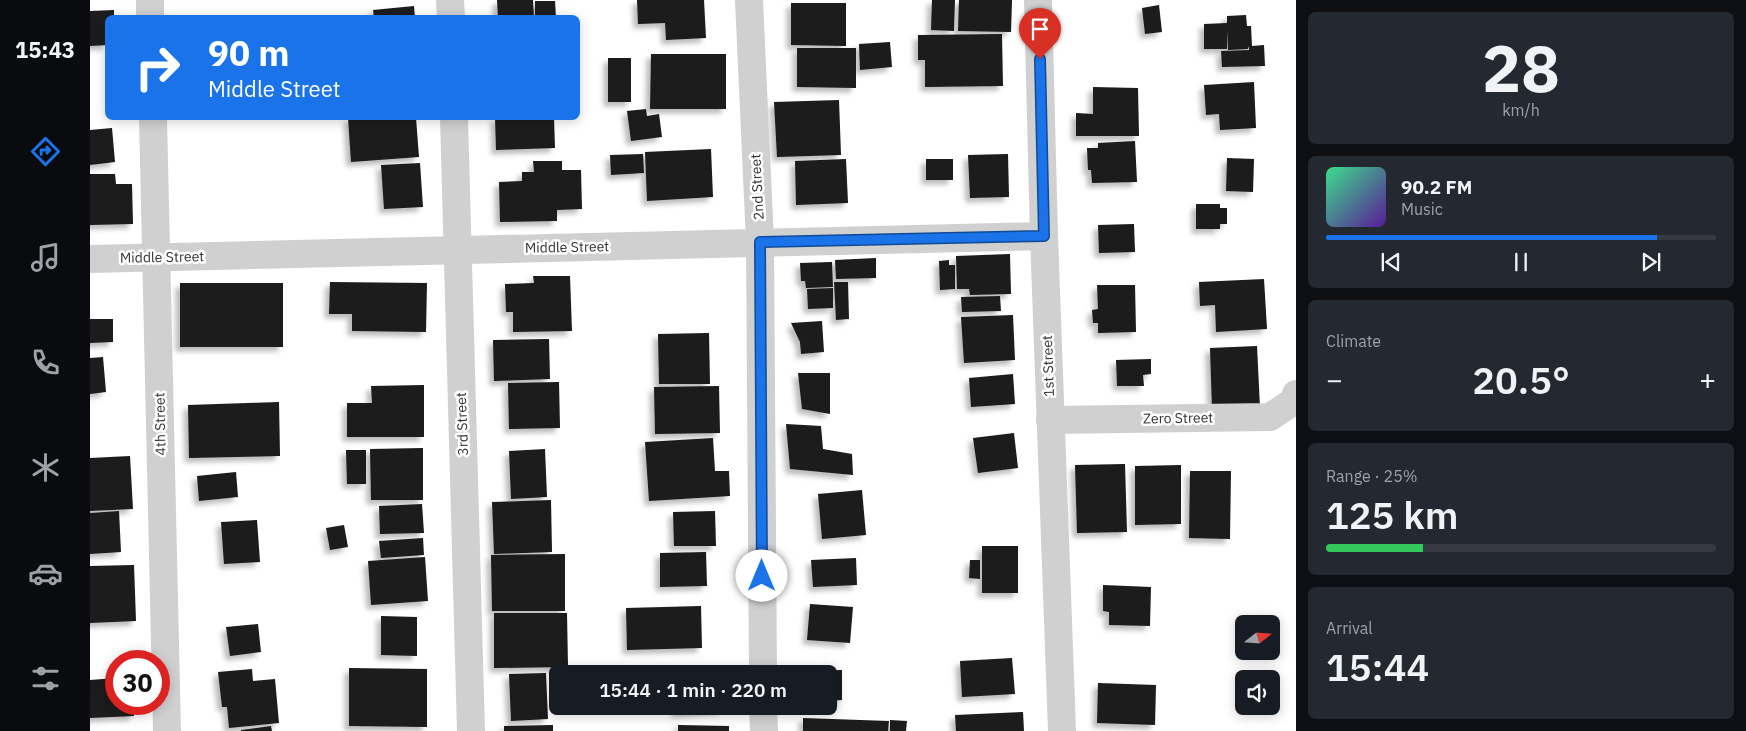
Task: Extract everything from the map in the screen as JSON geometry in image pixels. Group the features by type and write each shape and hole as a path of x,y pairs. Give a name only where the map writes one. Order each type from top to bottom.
{"street":[{"path":"150,0 150,15"},
{"path":"450,0 451,15"},
{"name":"2nd Street","path":"749,0 760,242 763,665"},
{"name":"1st Street","path":"1038,0 1050,420 1062,731"},
{"name":"4th Street","path":"153,120 167,731"},
{"name":"3rd Street","path":"454,120 471,731"},
{"name":"Middle Street","path":"90,259 1044,236"},
{"name":"Zero Street","path":"1050,420 1270,417 1294,401 1296,394"},
{"path":"763,715 764,731"}],"building":[{"path":"497,0 533,0 534,15 498,15"},
{"path":"637,0 704,0 706,38 666,40 665,23 638,24"},
{"path":"932,0 955,0 954,31 931,30"},
{"path":"959,0 1012,0 1011,32 958,31"},
{"path":"535,1 555,1 556,15 535,15"},
{"path":"791,3 846,3 846,46 791,45"},
{"path":"1159,5 1162,32 1145,34 1142,8"},
{"path":"414,6 415,15 374,15 373,10"},
{"path":"114,10 114,15 105,15 105,45 90,46 90,11"},
{"path":"1246,15 1247,26 1251,26 1252,46 1264,45 1265,66 1222,67 1221,51 1249,50 1249,46 1248,49 1228,50 1227,30 1227,49 1204,49 1204,24 1227,23 1227,16"},
{"path":"1002,34 1003,86 925,87 925,60 918,60 918,35"},
{"path":"890,42 892,67 860,70 859,44"},
{"path":"797,48 856,48 856,88 797,87"},
{"path":"651,54 726,54 726,109 650,109"},
{"path":"608,58 631,58 631,102 608,102"},
{"path":"1254,82 1256,128 1220,130 1219,114 1206,115 1204,85"},
{"path":"1093,87 1138,88 1139,136 1076,136 1076,113 1093,114"},
{"path":"839,100 841,155 777,157 774,102"},
{"path":"646,109 647,116 659,114 662,137 631,141 627,111"},
{"path":"348,120 416,120 419,157 351,162"},
{"path":"495,120 554,120 555,148 496,150"},
{"path":"112,128 115,162 90,165 90,130"},
{"path":"1135,141 1137,182 1092,183 1091,170 1088,170 1087,148 1098,148 1098,143"},
{"path":"711,149 713,197 647,201 645,152"},
{"path":"643,154 644,173 611,175 610,155"},
{"path":"1008,154 1009,197 970,198 968,155"},
{"path":"1227,158 1254,159 1253,192 1226,191"},
{"path":"846,159 848,203 796,205 795,161"},
{"path":"926,159 953,159 953,180 926,180"},
{"path":"533,161 562,161 562,170 581,170 582,209 557,210 557,221 500,222 499,182 522,181 522,172 534,172"},
{"path":"420,163 423,207 384,209 381,165"},
{"path":"90,174 115,174 116,184 132,184 133,224 90,225"},
{"path":"1196,204 1220,204 1220,208 1227,208 1227,224 1220,224 1220,229 1196,229"},
{"path":"1134,224 1135,252 1099,253 1098,225"},
{"path":"1010,254 1011,294 970,295 969,289 957,289 956,256"},
{"path":"876,258 876,278 836,279 835,260"},
{"path":"949,260 949,265 955,265 955,289 940,290 939,261"},
{"path":"832,262 833,287 806,288 805,281 801,281 800,263"},
{"path":"533,276 570,276 572,331 513,332 513,312 506,312 505,284 534,283"},
{"path":"1264,279 1267,329 1216,332 1215,305 1200,306 1199,282"},
{"path":"330,282 427,283 426,332 352,331 352,314 329,314"},
{"path":"834,282 848,282 849,319 836,320"},
{"path":"180,283 283,283 283,347 180,347"},
{"path":"1097,285 1135,285 1136,332 1098,333 1098,323 1093,323 1092,310 1098,309"},
{"path":"833,288 833,308 808,309 807,289"},
{"path":"1000,296 1001,311 962,312 961,297"},
{"path":"1013,315 1015,360 964,363 961,317"},
{"path":"90,319 113,319 113,342 90,343"},
{"path":"822,321 824,352 801,354 800,342 791,323"},
{"path":"709,333 710,384 659,384 658,334"},
{"path":"549,339 550,379 494,381 493,340"},
{"path":"1257,346 1260,408 1212,409 1210,348"},
{"path":"103,357 106,392 90,394 90,358"},
{"path":"1151,359 1151,374 1143,375 1144,386 1117,386 1116,360"},
{"path":"798,373 830,373 830,414 802,409"},
{"path":"1013,374 1015,404 971,407 969,378"},
{"path":"559,382 560,428 509,429 508,383"},
{"path":"424,385 424,437 347,437 347,403 372,403 371,386"},
{"path":"719,386 720,433 655,434 654,387"},
{"path":"279,402 280,456 189,458 188,405"},
{"path":"786,424 821,426 823,449 852,454 853,475 790,469"},
{"path":"1014,433 1018,468 978,473 973,438"},
{"path":"713,438 715,471 729,471 730,496 649,501 645,442"},
{"path":"423,448 423,500 371,500 370,449"},
{"path":"545,449 547,497 511,499 509,451"},
{"path":"346,450 366,450 366,484 347,484"},
{"path":"130,456 133,509 90,511 90,458"},
{"path":"1125,464 1127,532 1077,533 1075,465"},
{"path":"1181,465 1181,524 1135,525 1135,466"},
{"path":"1190,471 1231,471 1230,539 1189,538"},
{"path":"236,472 238,497 199,501 197,476"},
{"path":"862,490 866,535 822,539 818,494"},
{"path":"551,500 552,552 494,554 492,502"},
{"path":"422,504 424,533 380,534 379,506"},
{"path":"119,511 121,552 90,554 90,513"},
{"path":"715,511 716,546 674,546 673,512"},
{"path":"257,520 260,562 224,564 221,522"},
{"path":"344,525 348,547 330,550 326,528"},
{"path":"423,538 424,555 381,558 379,541"},
{"path":"982,546 1018,546 1018,593 982,593"},
{"path":"706,552 707,586 660,587 660,553"},
{"path":"565,554 565,611 492,611 491,555"},
{"path":"425,557 428,601 371,605 368,561"},
{"path":"856,558 857,585 813,587 811,560"},
{"path":"970,560 980,560 980,579 969,578"},
{"path":"134,565 136,621 90,623 90,566"},
{"path":"1103,585 1151,587 1150,626 1109,625 1109,612 1103,611"},
{"path":"810,604 853,607 850,643 807,640"},
{"path":"701,606 702,648 627,650 626,608"},
{"path":"494,613 567,613 568,665 494,668"},
{"path":"381,616 417,617 417,656 381,655"},
{"path":"258,624 261,652 230,656 226,627"},
{"path":"1012,658 1015,694 962,697 960,661"},
{"path":"349,668 427,669 427,727 349,726"},
{"path":"252,669 253,681 275,679 279,723 229,728 227,707 222,707 218,672"},
{"path":"837,670 842,670 842,700 837,700"},
{"path":"546,673 548,719 511,721 509,674"},
{"path":"105,679 105,715 134,716 90,718 90,680"},
{"path":"1098,683 1156,685 1155,725 1097,723"},
{"path":"1023,712 1024,731 956,731 955,715"},
{"path":"803,718 889,721 888,731 803,731"},
{"path":"890,720 907,721 906,731 890,731"},
{"path":"553,725 553,731 504,731 504,726"},
{"path":"678,725 729,726 729,731 678,731"},
{"path":"271,726 272,731 241,731 241,730"}],"route":[{"path":"762,576 760,242 1044,236 1040,59"}]}
